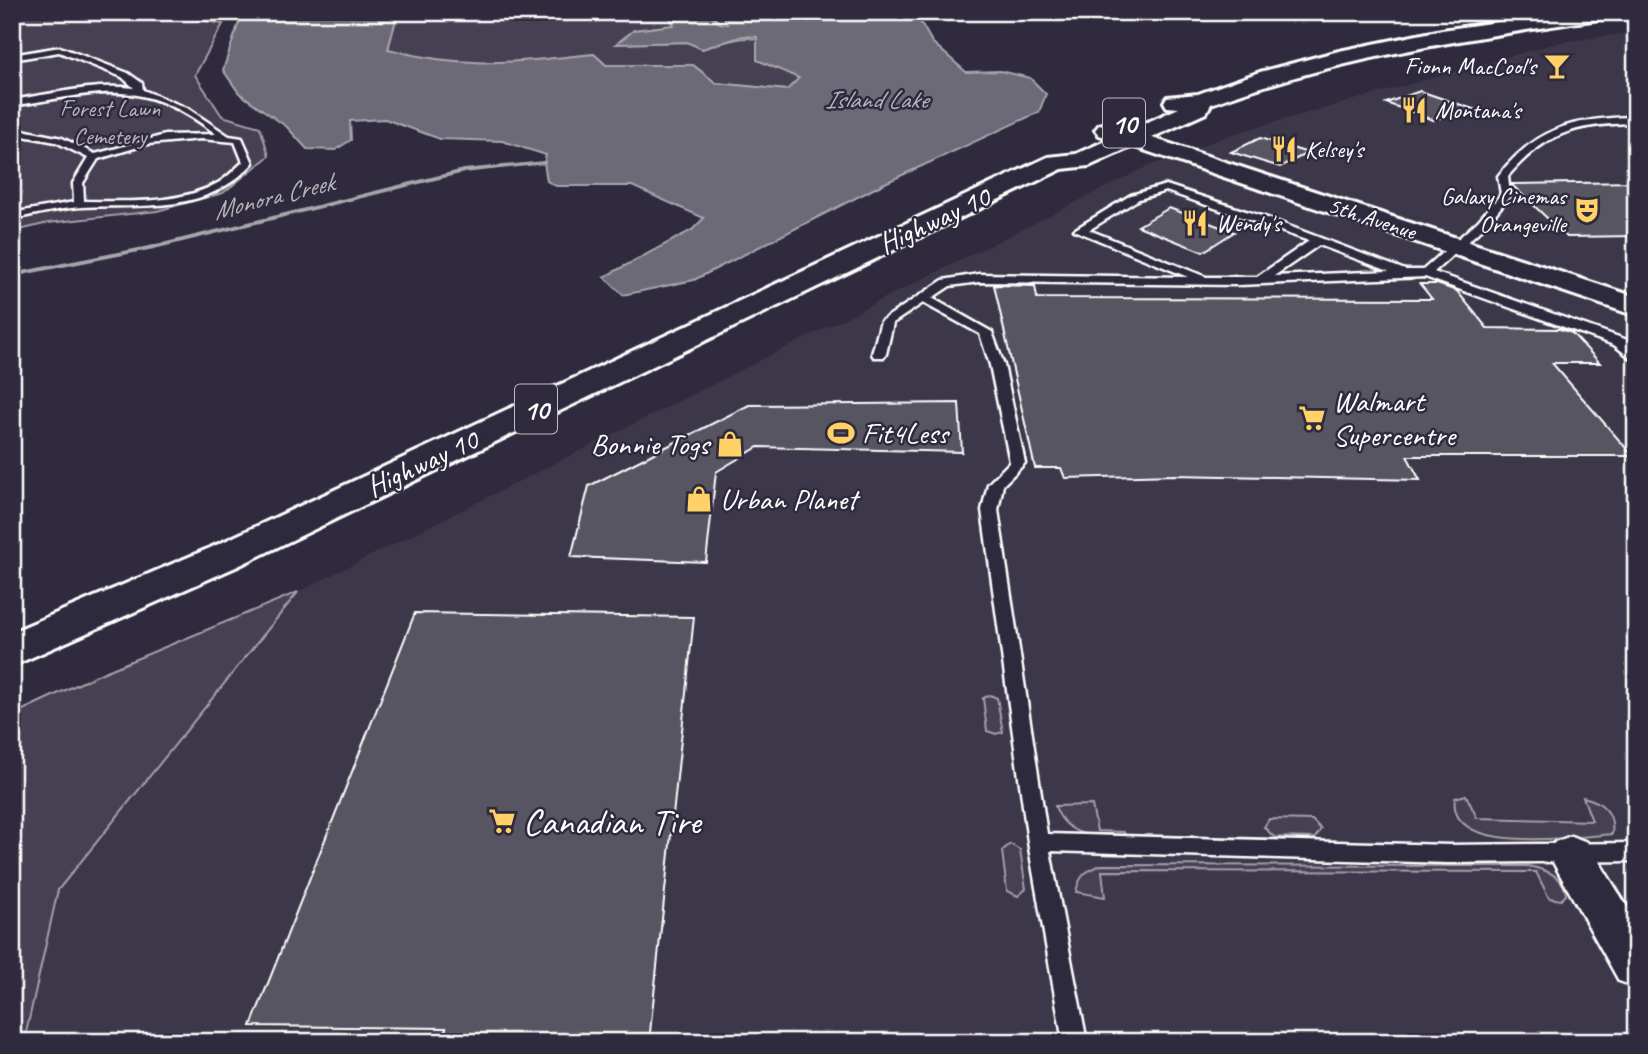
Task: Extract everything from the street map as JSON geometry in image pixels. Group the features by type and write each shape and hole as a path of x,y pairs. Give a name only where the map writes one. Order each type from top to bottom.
{"main road":[{"name":"Highway 10","path":"12,650 225,556 1057,162 1080,161 1118,134 1198,108 1201,100 1267,76 1339,57 1442,36 1606,12"},
{"name":"5th Avenue","path":"1118,134 1636,307"}],"street":[{"path":"1572,855 1636,965"}],"lane":[{"path":"12,58 60,49 125,75 139,85 138,91"},
{"path":"12,103 104,90 138,91 191,114 227,138"},
{"path":"1426,273 1482,223 1506,194 1503,176 1525,148 1559,130 1590,121 1636,120"},
{"path":"12,131 59,140 94,157"},
{"path":"12,216 79,204 145,204 191,198 223,185 248,163 239,140 211,136 143,140 94,157 78,183 79,204"},
{"path":"1210,281 1080,230 1135,197 1166,188 1402,272"},
{"path":"1260,280 1318,240"},
{"path":"879,354 887,321 947,283 979,278 1260,280 1402,272 1426,273 1636,347"},
{"path":"923,298 986,332 1000,377 1018,463 996,484 990,510 1038,842 1074,1042"},
{"path":"1619,342 1636,358"},
{"path":"1038,842 1263,850 1572,855 1636,852"}],"shaded area":[{"path":"1636,32 1636,1042 24,1042 58,890 298,592 1146,167 1233,134 1561,42"}],"green space":[{"name":"Forest Lawn Cemetery","path":"12,12 228,12 189,18 223,24 195,75 222,116 260,127 269,156 223,193 157,211 48,223 12,232"},
{"path":"398,12 667,12 674,25 635,30 617,44 688,42 702,49 748,38 766,45 800,78 787,90 716,83 693,65 606,65 594,54 494,65 439,62 388,49"},
{"path":"298,592 58,890 24,1042 12,1042 12,715 102,673"},
{"path":"990,695 997,698 1003,732 996,734 987,731 983,698"},
{"path":"1466,795 1477,818 1592,821 1583,797 1606,809 1611,820 1612,834 1544,839 1491,836 1471,829 1458,816 1455,798"},
{"path":"1092,805 1097,831 1124,832 1125,837 1084,834 1067,824 1055,806"},
{"path":"1269,819 1312,820 1321,829 1315,838 1274,837 1264,827"},
{"path":"1010,844 1020,850 1026,889 1018,896 1007,891 1002,851"},
{"path":"1101,865 1528,866 1547,871 1558,878 1566,895 1561,900 1549,898 1536,872 1102,871 1105,897 1076,892 1084,874"}],"water":[{"name":"Island Lake","path":"256,12 398,12 388,49 416,56 491,62 594,54 606,65 693,65 716,83 787,90 799,78 757,60 757,37 743,36 702,49 687,42 616,44 634,30 674,25 667,12 708,12 720,23 727,24 722,12 915,12 932,42 966,72 1001,71 1030,78 1046,94 1039,112 885,183 694,280 623,295 604,277 692,230 704,218 632,186 556,186 547,181 544,163 546,155 502,141 440,139 385,119 350,121 351,140 335,150 307,149 287,127 239,93 223,70 240,19"}],"building":[{"path":"1420,91 1473,109 1433,120 1386,103"},
{"path":"1260,138 1308,153 1280,167 1231,152"},
{"name":"Galaxy Cinemas Orangeville","path":"1636,182 1636,236 1567,237 1511,184"},
{"path":"1169,208 1234,232 1203,252 1138,226"},
{"name":"Walmart Supercentre","path":"1420,284 1437,284 1457,291 1487,328 1560,329 1572,333 1600,363 1552,363 1633,456 1407,456 1420,480 1175,475 1065,478 1061,468 1035,468 994,285 1035,286 1037,298 1432,299"},
{"path":"959,403 962,452 758,447 716,472 706,562 571,557 589,486 749,405"},
{"name":"Canadian Tire","path":"415,613 694,617 649,1042 442,1042 446,1028 251,1026"}],"waterway":[{"name":"Monora Creek","path":"12,275 154,247 464,171 544,163"}],"place":[{"name":"Fionn MacCool's","path":"1557,66"},
{"name":"Montana's","path":"1414,110"},
{"name":"Kelsey's","path":"1284,149"},
{"name":"Galaxy Cinemas Orangeville","path":"1587,210"},
{"name":"Wendy's","path":"1195,223"},
{"name":"Walmart Supercentre","path":"1312,418"},
{"name":"Fit4Less","path":"841,433"},
{"name":"Bonnie Togs","path":"730,444"},
{"name":"Urban Planet","path":"699,499"},
{"name":"Canadian Tire","path":"502,821"}]}
